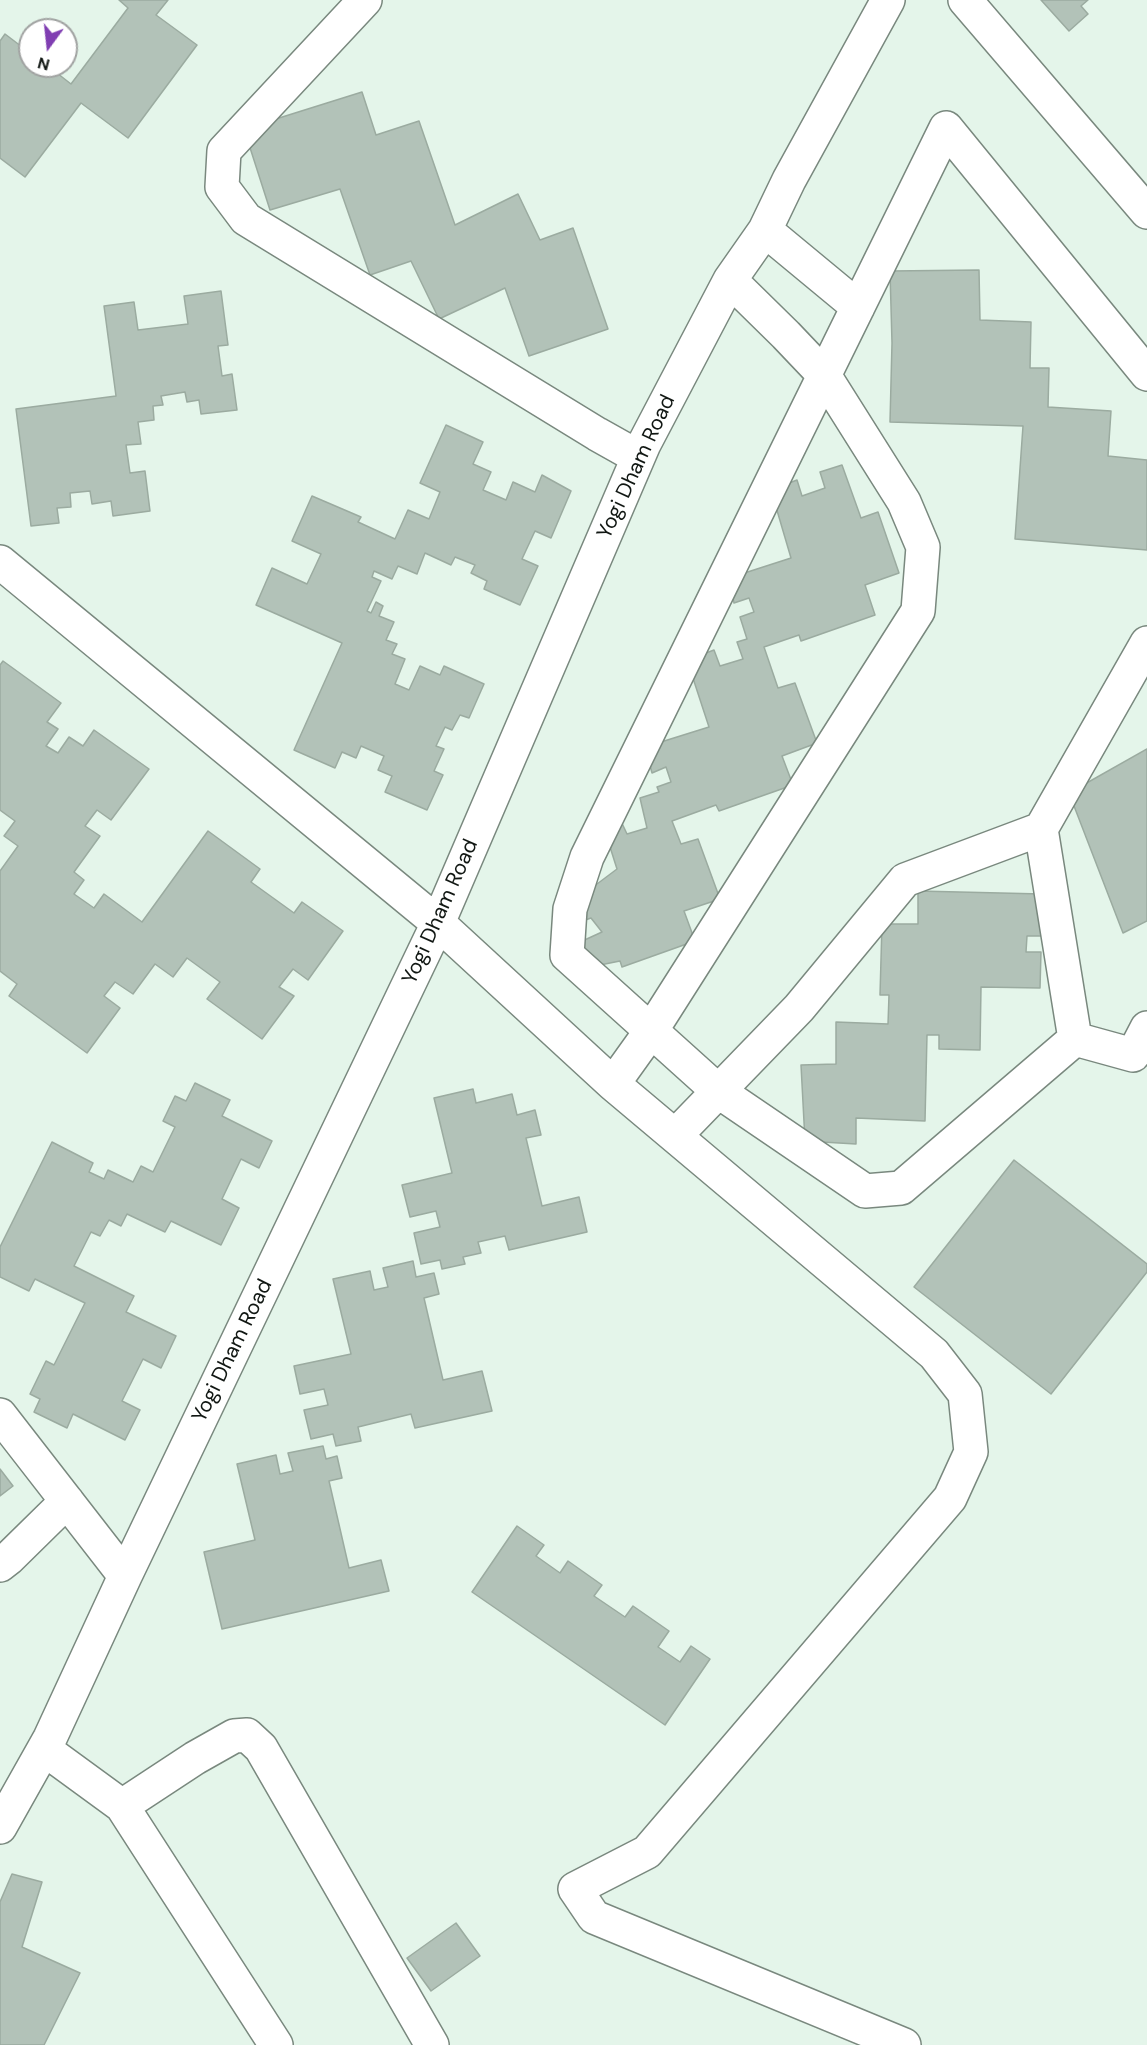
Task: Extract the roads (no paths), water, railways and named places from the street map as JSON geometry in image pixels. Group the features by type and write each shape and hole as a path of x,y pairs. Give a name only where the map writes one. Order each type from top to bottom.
{"street":[{"path":"365,0 224,151 222,187 246,219 638,457"},
{"name":"Yogi Dham Road","path":"0,1827 44,1749 438,923 638,457 730,280 765,230 888,0"},
{"path":"965,0 1147,212"},
{"path":"1075,1039 900,1188 865,1191 718,1091 567,955 570,909 587,857 946,128 1147,374"},
{"path":"765,230 858,307"},
{"path":"613,1084 651,1031 918,611 923,547 904,502 824,375 786,334 730,280"},
{"path":"0,562 438,923 613,1084 934,1354 965,1394 971,1452 950,1498 647,1852 575,1889 594,1917 904,2045"},
{"path":"1075,1039 1041,829 1147,643"},
{"path":"675,1136 799,1008 905,880 1041,829"},
{"path":"1075,1039 1133,1055 1147,1028"},
{"path":"0,1415 125,1576"},
{"path":"0,1565 67,1501"},
{"path":"122,1806 195,1758 234,1736 247,1735 261,1748 432,2045"},
{"path":"44,1749 122,1806 276,2045"}]}
